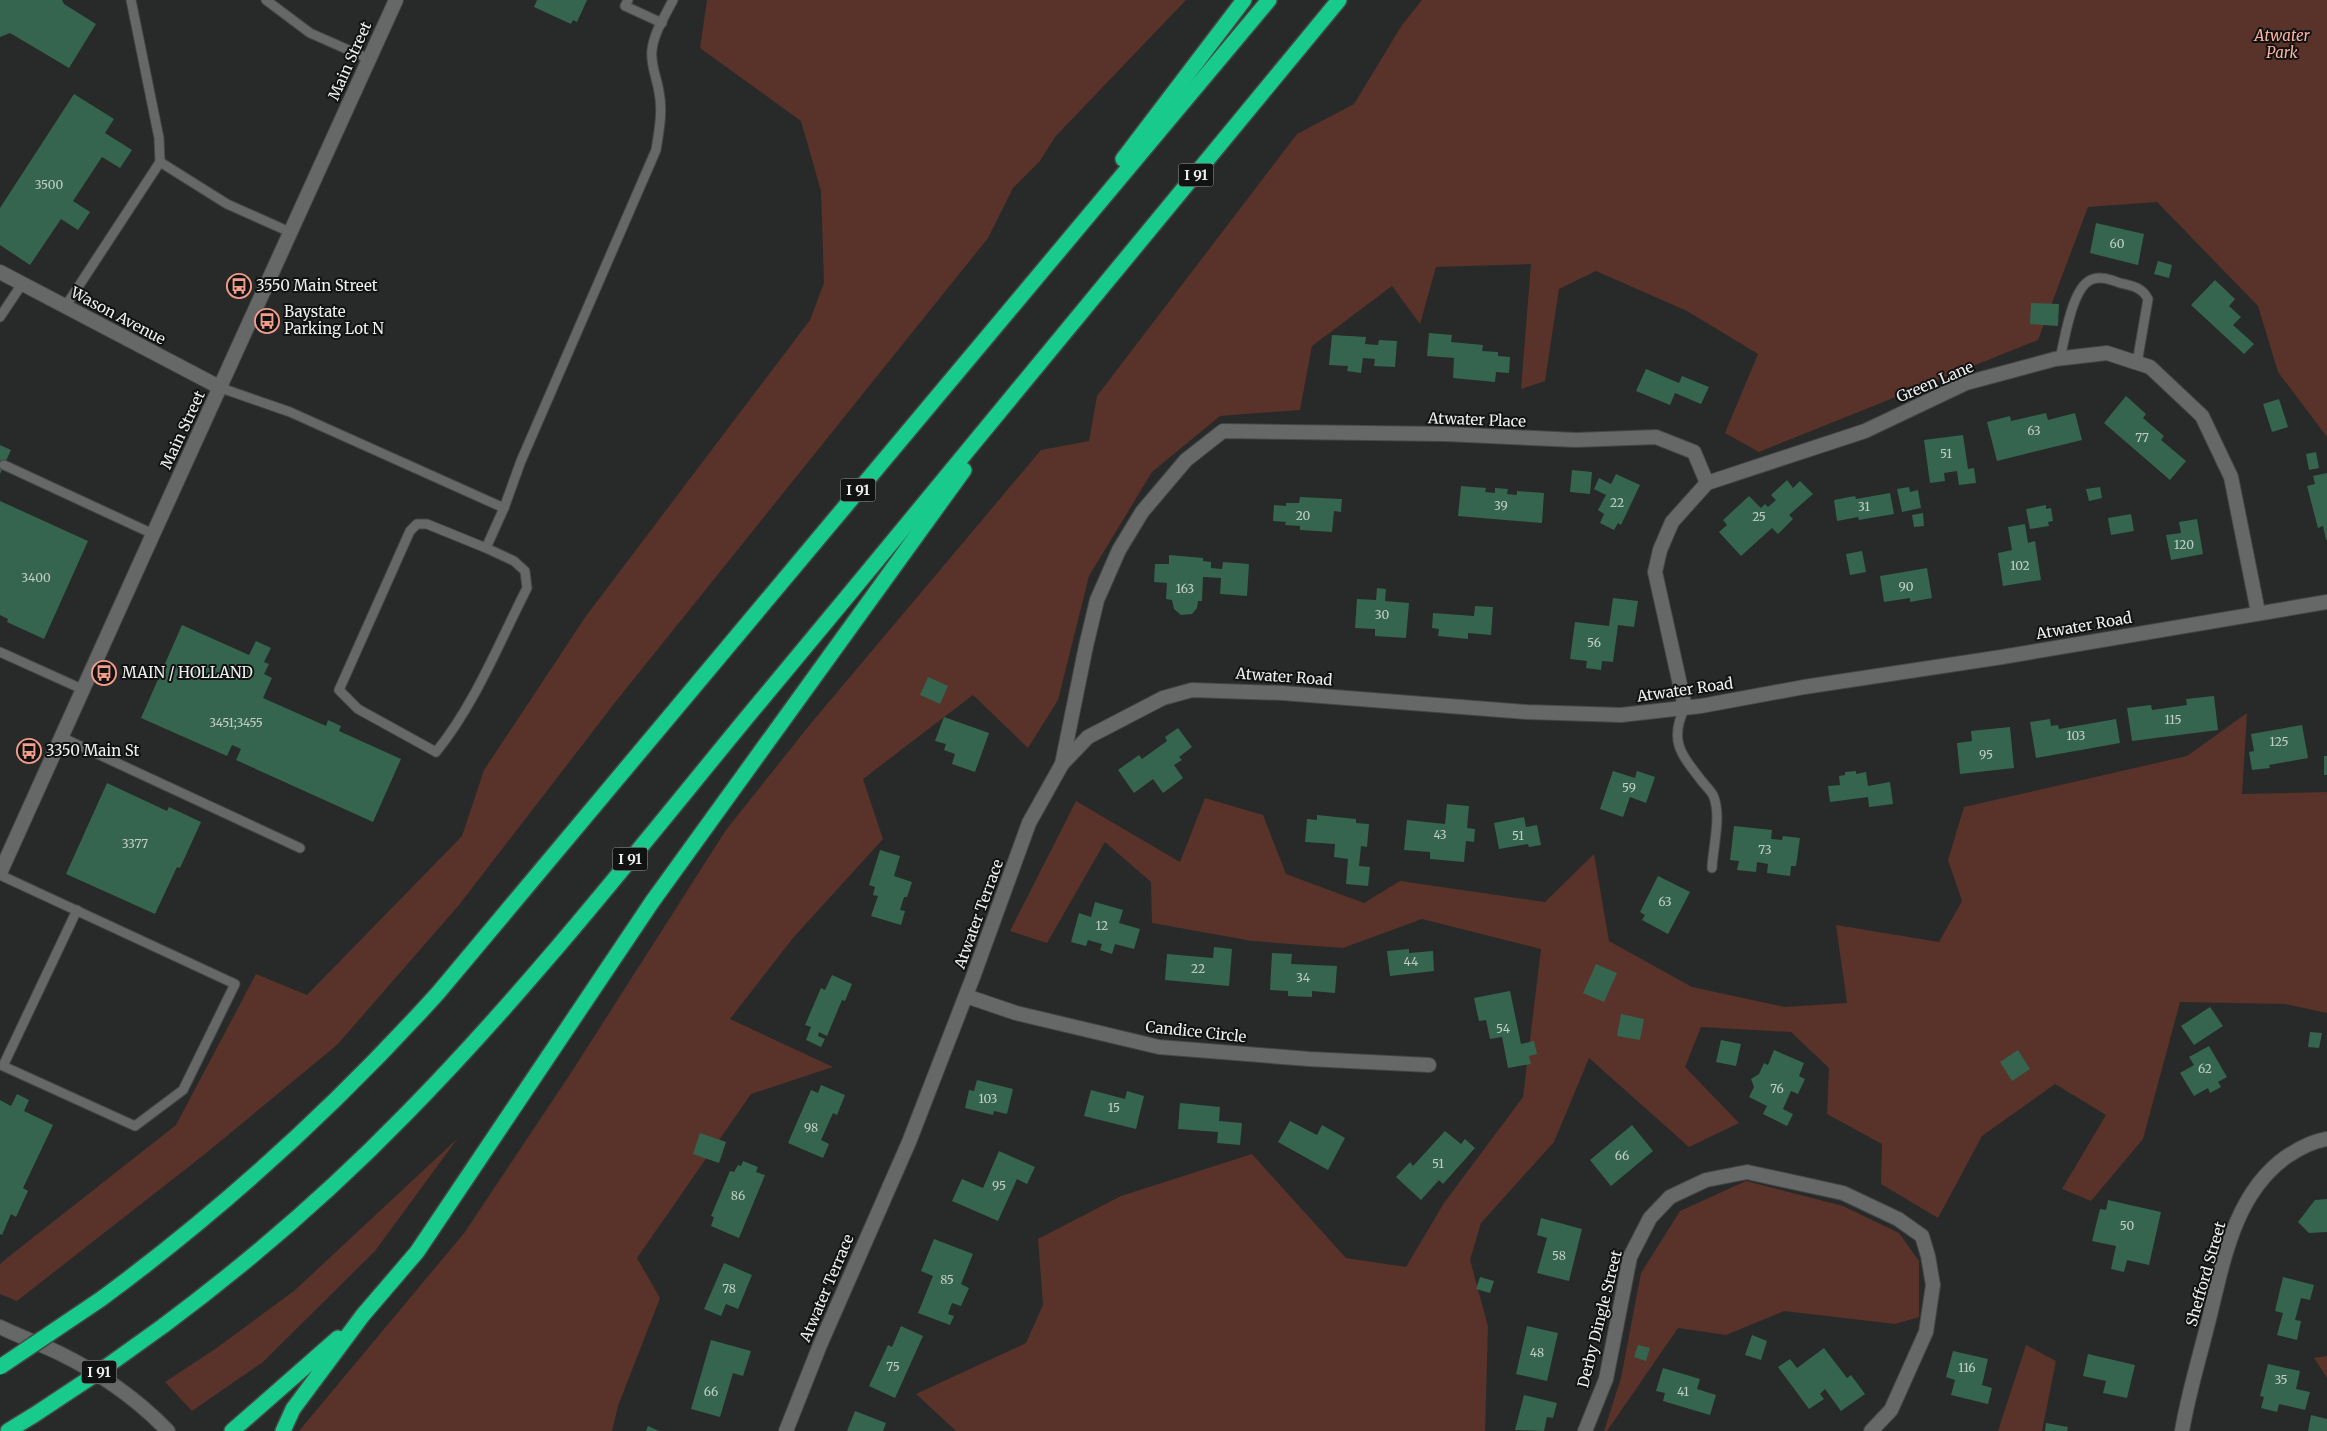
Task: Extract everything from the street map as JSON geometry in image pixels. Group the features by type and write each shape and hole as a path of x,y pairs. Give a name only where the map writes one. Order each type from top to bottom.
{"highway":[{"path":"1012,306 1244,0"},
{"name":"I 91","path":"0,1366 101,1299 202,1222 258,1174 336,1101 413,1021 511,908 1012,306 1270,0"},
{"name":"I 91","path":"8,1431 96,1374 163,1326 246,1262 379,1141 457,1060 650,835 1339,0"},
{"path":"283,1431 293,1409 363,1316 417,1252 672,873 1052,350"},
{"path":"232,1431 363,1316"}],"street":[{"name":"Main Street","path":"0,874 82,689 292,233 396,0"},
{"name":"Wason Avenue","path":"0,272 221,388"},
{"name":"Green Lane","path":"1685,707 1655,572 1660,550 1672,522 1707,483 1865,431 1966,383 2060,358 2107,353 2138,363 2150,368 2202,416 2231,476 2258,612"},
{"name":"Atwater Place","path":"1223,431 1445,434 1576,440 1656,437 1694,452 1707,483"},
{"name":"Atwater Terrace","path":"786,1431 820,1345 909,1142 966,996 1029,823 1062,764 1086,646 1098,600 1119,550 1142,512 1186,460 1223,431"},
{"name":"Atwater Road","path":"1062,764 1088,737 1163,698 1192,690 1282,693 1527,712 1621,714 1685,707 2002,657 2258,612 2327,602"},
{"name":"Candice Circle","path":"966,996 1016,1013 1159,1047 1309,1059 1429,1065"},
{"name":"Shefford Street","path":"2182,1431 2229,1242 2248,1197 2268,1170 2295,1150 2319,1140 2327,1139"},
{"name":"Derby Dingle Street","path":"1585,1431 1606,1379 1630,1257 1650,1218 1670,1197 1679,1192 1706,1180 1747,1172 1843,1193 1898,1219 1922,1236 1933,1285 1926,1332 1891,1410 1871,1431"},
{"path":"0,1326 60,1353 98,1374 118,1388 168,1431"}],"lane":[{"path":"65,306 160,162 159,138 131,0"},
{"path":"266,0 310,34 369,59"},
{"path":"628,0 625,6 662,23"},
{"path":"486,548 504,508 521,461 656,150 661,114 659,91 654,78 651,51 673,0"},
{"path":"160,162 227,204 292,233"},
{"path":"2060,358 2070,318 2080,290 2085,283 2092,279 2102,278 2139,288 2148,299 2138,363"},
{"path":"0,316 22,284"},
{"path":"221,388 312,422 504,508"},
{"path":"4,465 154,534"},
{"path":"417,524 427,524 486,548 514,561 525,571 527,588 466,710 436,752 358,709 339,690 410,531 417,524"},
{"path":"0,652 82,689"},
{"path":"1685,707 1676,729 1681,751 1713,795 1716,822 1712,868"},
{"path":"61,737 300,848"},
{"path":"0,874 236,984 183,1090 135,1126 2,1066 77,910"}],"green space":[{"path":"707,0 1186,0 1055,137 1040,161 1013,188 988,238 617,700 459,905 337,1045 205,1154 17,1301 0,1294 0,1264 176,1125 256,974 307,995 462,836 484,770 586,616 810,320 824,283 821,191 801,121 700,48"},
{"name":"Atwater Park","path":"1422,0 2327,0 2327,437 2278,372 2258,306 2157,202 2088,207 2038,340 1759,452 1725,433 1758,354 1687,311 1596,271 1559,289 1545,381 1521,389 1531,264 1436,267 1420,324 1392,286 1312,346 1300,410 1220,416 1152,472 1089,576 1058,700 1028,748 973,695 863,779 883,839 793,938 730,1019 833,1067 751,1094 637,1258 660,1298 618,1406 612,1431 299,1431 465,1232 569,1076 726,830 812,722 1041,450 1089,441 1097,396 1297,134 1354,104 1402,25"},
{"path":"2247,713 2242,794 2327,792 2327,1013 2285,1004 2180,1002 2143,1139 2091,1201 2062,1189 2106,1115 2055,1084 1982,1136 1938,1218 1881,1184 1882,1144 1827,1114 1829,1068 1791,1032 1701,1027 1685,1067 1739,1123 1689,1147 1589,1058 1554,1142 1481,1223 1470,1260 1488,1326 1485,1431 956,1431 916,1394 1026,1343 1043,1305 1038,1239 1121,1196 1252,1154 1346,1258 1406,1267 1444,1203 1523,1097 1541,949 1422,919 1343,948 1252,941 1152,923 1151,882 1105,842 1047,943 1010,931 1076,801 1180,862 1205,798 1263,815 1286,874 1364,903 1400,881 1545,902 1594,854 1609,941 1692,987 1785,1007 1847,1003 1836,925 1939,942 1962,901 1948,860 1964,807 2187,756"},
{"path":"458,1138 375,1251 263,1362 192,1411 165,1382 215,1349 294,1291"},
{"path":"1746,1181 1843,1206 1899,1233 1919,1261 1919,1317 1895,1324 1784,1311 1726,1335 1678,1328 1607,1431 1604,1431 1621,1378 1641,1273 1680,1211"},
{"path":"2026,1345 2056,1361 2042,1431 1998,1431"},
{"path":"2327,1356 2327,1378 2314,1358"}],"building":[{"path":"0,0 62,0 64,4 96,24 69,68 10,33 0,37"},
{"path":"537,0 587,0 577,22 573,20 571,24 534,7"},
{"path":"74,94 114,119 105,133 132,150 120,168 102,157 73,201 90,212 78,230 61,219 30,265 0,245 0,208"},
{"path":"2096,223 2144,234 2138,265 2090,253"},
{"path":"2158,261 2172,265 2169,278 2154,274"},
{"path":"2215,280 2235,299 2229,306 2241,317 2233,325 2254,344 2244,354 2191,305"},
{"path":"2031,303 2059,304 2058,326 2030,324"},
{"path":"1429,333 1452,335 1451,342 1483,345 1482,351 1498,352 1498,356 1510,357 1509,373 1496,372 1495,382 1453,378 1454,358 1427,356"},
{"path":"1332,335 1366,337 1365,344 1378,345 1379,340 1397,341 1395,367 1374,366 1375,359 1363,358 1361,373 1347,371 1348,366 1329,365"},
{"path":"1646,369 1679,383 1682,376 1709,387 1701,404 1675,393 1670,405 1636,391"},
{"path":"2126,396 2146,414 2143,418 2164,436 2161,440 2186,461 2170,480 2104,423"},
{"path":"2279,399 2288,427 2272,432 2263,404"},
{"path":"2046,413 2048,420 2075,413 2082,440 1997,461 1987,422 2010,416 2011,421"},
{"path":"1963,435 1968,469 1974,468 1976,483 1959,485 1957,471 1944,473 1945,481 1930,483 1924,440"},
{"path":"0,445 11,450 0,474"},
{"path":"2316,452 2319,468 2309,470 2306,454"},
{"path":"1572,470 1592,472 1590,494 1570,492"},
{"path":"2327,473 2326,540 2323,526 2318,528 2307,486 2315,484 2313,476"},
{"path":"1616,474 1640,485 1621,525 1618,523 1614,530 1600,523 1604,514 1598,510 1606,495 1594,489 1599,478 1611,484"},
{"path":"1787,480 1793,488 1800,481 1813,494 1789,515 1793,519 1778,534 1772,528 1741,556 1719,532 1727,525 1723,520 1749,496 1761,508 1765,504 1768,507 1776,500 1771,495"},
{"path":"1461,486 1486,488 1485,492 1495,493 1495,488 1508,489 1507,494 1517,495 1517,491 1544,493 1542,523 1458,516"},
{"path":"1909,487 1910,492 1918,490 1921,508 1902,512 1897,489"},
{"path":"2100,487 2102,498 2089,501 2086,489"},
{"path":"1890,493 1894,514 1859,520 1858,517 1837,521 1834,500 1855,496 1856,499"},
{"path":"1300,497 1342,499 1341,512 1334,511 1332,532 1300,530 1300,526 1285,525 1286,522 1273,521 1274,505 1286,506 1286,503 1299,503"},
{"path":"0,501 88,541 44,639 7,622 8,619 0,615"},
{"path":"2046,505 2046,509 2051,508 2053,521 2048,522 2049,526 2030,529 2026,509"},
{"path":"1923,513 1924,526 1914,527 1912,515"},
{"path":"2131,514 2134,531 2111,535 2108,518"},
{"path":"2197,519 2203,554 2171,560 2166,535 2181,533 2179,522"},
{"path":"2025,524 2028,543 2035,541 2041,580 2003,586 1998,553 2012,550 2008,527"},
{"path":"1862,551 1866,572 1850,575 1846,554"},
{"path":"1169,555 1203,558 1203,561 1211,562 1211,568 1222,569 1223,562 1249,564 1247,596 1220,594 1221,578 1203,577 1202,601 1198,601 1197,608 1192,614 1181,615 1174,609 1172,600 1166,599 1167,583 1154,582 1155,564 1169,564"},
{"path":"1927,568 1932,598 1910,602 1910,598 1884,602 1880,576"},
{"path":"1377,588 1386,589 1385,601 1409,603 1406,638 1375,636 1375,629 1355,628 1357,599 1376,600"},
{"path":"1613,598 1638,601 1634,627 1618,625 1613,662 1602,661 1601,670 1586,668 1587,661 1570,659 1575,622 1609,626"},
{"path":"1475,606 1493,607 1491,635 1468,633 1468,639 1438,636 1439,629 1432,628 1433,613 1474,616"},
{"path":"182,625 249,655 256,641 271,648 264,662 269,664 264,674 272,678 263,698 326,726 328,720 341,726 339,731 401,759 373,822 236,760 241,749 232,745 227,756 141,718"},
{"path":"928,677 948,686 940,704 920,695"},
{"path":"2214,696 2218,730 2132,741 2127,708 2151,705 2152,710 2187,705 2186,699"},
{"path":"944,717 989,733 975,772 952,764 955,754 944,750 946,744 935,741"},
{"path":"2050,719 2051,726 2058,725 2059,729 2116,719 2120,743 2036,758 2030,722"},
{"path":"2302,725 2308,758 2269,765 2270,768 2252,770 2249,752 2254,751 2251,734"},
{"path":"2010,727 2014,768 1960,774 1957,743 1972,741 1971,731"},
{"path":"1178,728 1192,747 1179,757 1182,760 1174,765 1183,778 1163,793 1153,779 1134,793 1118,770 1139,755 1142,759 1167,741 1165,737"},
{"path":"2324,756 2327,756 2327,775 2324,775"},
{"path":"1613,771 1635,778 1637,771 1655,777 1646,803 1630,797 1623,817 1600,809"},
{"path":"1856,771 1856,774 1866,772 1868,786 1890,782 1893,804 1869,807 1868,797 1830,802 1828,786 1840,785 1839,776 1845,775 1845,772"},
{"path":"107,783 167,811 169,807 201,822 180,868 177,867 155,914 66,874"},
{"path":"1447,804 1469,806 1467,828 1475,829 1474,842 1466,841 1464,862 1430,859 1430,852 1404,850 1407,820 1445,824"},
{"path":"1317,815 1356,819 1356,823 1369,824 1367,847 1361,846 1359,866 1370,867 1368,886 1346,884 1348,859 1334,857 1335,844 1305,842 1307,819 1317,820"},
{"path":"1524,817 1526,827 1537,825 1541,845 1529,847 1528,844 1499,849 1494,823"},
{"path":"1734,826 1772,830 1771,839 1782,840 1783,836 1800,838 1796,866 1791,866 1790,876 1767,873 1768,864 1757,862 1756,872 1737,870 1739,861 1730,860"},
{"path":"880,850 900,856 894,876 912,882 900,910 905,911 901,925 871,916 878,896 873,895 875,887 869,885"},
{"path":"1658,876 1690,892 1668,934 1642,920 1645,915 1640,912"},
{"path":"1095,902 1123,910 1119,923 1140,929 1134,949 1115,944 1112,954 1100,950 1102,944 1088,940 1086,946 1071,942 1079,913 1091,917"},
{"path":"1214,947 1232,949 1229,986 1165,980 1167,954 1213,958"},
{"path":"1409,949 1409,953 1433,951 1434,971 1390,976 1387,951"},
{"path":"1272,953 1292,954 1291,964 1337,966 1335,993 1312,991 1312,997 1288,996 1288,991 1270,990"},
{"path":"1596,964 1617,973 1604,1002 1583,993"},
{"path":"832,975 852,984 845,1001 842,1000 827,1036 819,1032 818,1036 825,1039 821,1047 806,1040 811,1027 805,1025 821,988 825,990"},
{"path":"1510,991 1521,1044 1534,1041 1537,1054 1529,1056 1531,1064 1508,1068 1502,1037 1490,1039 1486,1020 1479,1021 1474,998"},
{"path":"2210,1007 2223,1026 2194,1045 2181,1026"},
{"path":"1621,1014 1644,1019 1640,1040 1617,1036"},
{"path":"2310,1032 2322,1033 2319,1048 2308,1047"},
{"path":"1721,1040 1741,1044 1736,1066 1716,1062"},
{"path":"2209,1046 2227,1077 2218,1082 2221,1087 2210,1093 2208,1088 2194,1096 2180,1073 2194,1065 2189,1057"},
{"path":"1774,1050 1804,1063 1799,1076 1805,1079 1798,1094 1791,1091 1783,1109 1793,1114 1787,1126 1763,1114 1767,1106 1749,1097 1754,1087 1751,1079 1759,1074 1764,1063 1768,1065"},
{"path":"2018,1050 2030,1069 2012,1081 2000,1062"},
{"path":"977,1080 1013,1089 1007,1114 994,1111 993,1115 965,1108 969,1090 974,1091"},
{"path":"821,1085 845,1095 837,1115 833,1113 821,1140 829,1144 823,1158 788,1143 811,1090 818,1093"},
{"path":"1091,1090 1125,1099 1127,1091 1144,1096 1136,1129 1084,1116"},
{"path":"17,1094 29,1100 24,1111 53,1125 23,1188 28,1191 16,1217 11,1214 2,1235 0,1234 0,1100 11,1106"},
{"path":"1180,1103 1220,1107 1219,1121 1242,1123 1240,1145 1217,1143 1218,1132 1178,1129"},
{"path":"1290,1121 1317,1135 1322,1125 1345,1138 1328,1170 1278,1142"},
{"path":"1632,1125 1653,1151 1611,1186 1590,1160"},
{"path":"1445,1131 1461,1144 1465,1139 1475,1148 1443,1184 1439,1180 1421,1200 1396,1177 1410,1162 1413,1166"},
{"path":"700,1133 726,1142 719,1163 693,1154"},
{"path":"999,1151 1035,1167 1027,1184 1017,1179 998,1221 952,1201 962,1179 983,1188"},
{"path":"743,1161 758,1167 756,1172 765,1175 739,1238 711,1226 714,1217 711,1216 730,1171 734,1172 738,1165 741,1166"},
{"path":"2327,1199 2327,1232 2309,1233 2298,1222 2315,1200"},
{"path":"2108,1200 2161,1212 2149,1265 2127,1260 2124,1272 2111,1269 2116,1246 2092,1241 2100,1209 2106,1210"},
{"path":"1541,1218 1582,1229 1569,1281 1537,1273 1547,1238 1537,1235"},
{"path":"934,1239 973,1254 961,1284 969,1288 961,1306 952,1303 948,1314 954,1316 950,1325 918,1313 933,1276 921,1271"},
{"path":"724,1263 752,1275 738,1309 726,1304 721,1316 704,1309"},
{"path":"1480,1277 1494,1281 1490,1293 1476,1289"},
{"path":"2283,1277 2314,1285 2310,1300 2301,1298 2295,1320 2301,1321 2297,1340 2277,1335 2283,1313 2275,1311"},
{"path":"901,1326 923,1336 895,1398 869,1386 888,1345 892,1347"},
{"path":"1527,1326 1558,1333 1547,1381 1516,1374"},
{"path":"1752,1335 1767,1341 1761,1360 1745,1355"},
{"path":"711,1340 751,1351 743,1376 733,1373 720,1417 691,1409"},
{"path":"1638,1345 1650,1348 1646,1361 1634,1357"},
{"path":"1824,1348 1847,1378 1851,1375 1865,1394 1841,1411 1825,1389 1820,1394 1824,1399 1809,1409 1778,1367 1790,1359 1797,1368"},
{"path":"1953,1351 1988,1359 1982,1385 1992,1388 1988,1404 1951,1395 1955,1380 1946,1377"},
{"path":"2088,1354 2135,1365 2127,1398 2103,1393 2106,1381 2083,1376"},
{"path":"2268,1364 2300,1371 2296,1389 2310,1392 2305,1410 2279,1404 2277,1412 2261,1408 2264,1397 2260,1396"},
{"path":"1663,1368 1700,1379 1697,1389 1716,1395 1710,1415 1663,1401 1665,1393 1656,1391"},
{"path":"1524,1395 1557,1403 1553,1418 1547,1417 1544,1431 1515,1430"},
{"path":"855,1411 886,1423 883,1431 847,1431"},
{"path":"2311,1415 2327,1419 2327,1431 2308,1431"},
{"path":"2046,1423 2068,1427 2067,1431 2045,1431"},
{"path":"648,1426 659,1431 646,1431"}],"place":[{"name":"3550 Main Street","path":"239,286"},
{"name":"Baystate Parking Lot N","path":"267,321"},
{"name":"MAIN / HOLLAND","path":"104,673"},
{"name":"3350 Main St","path":"29,751"}]}
